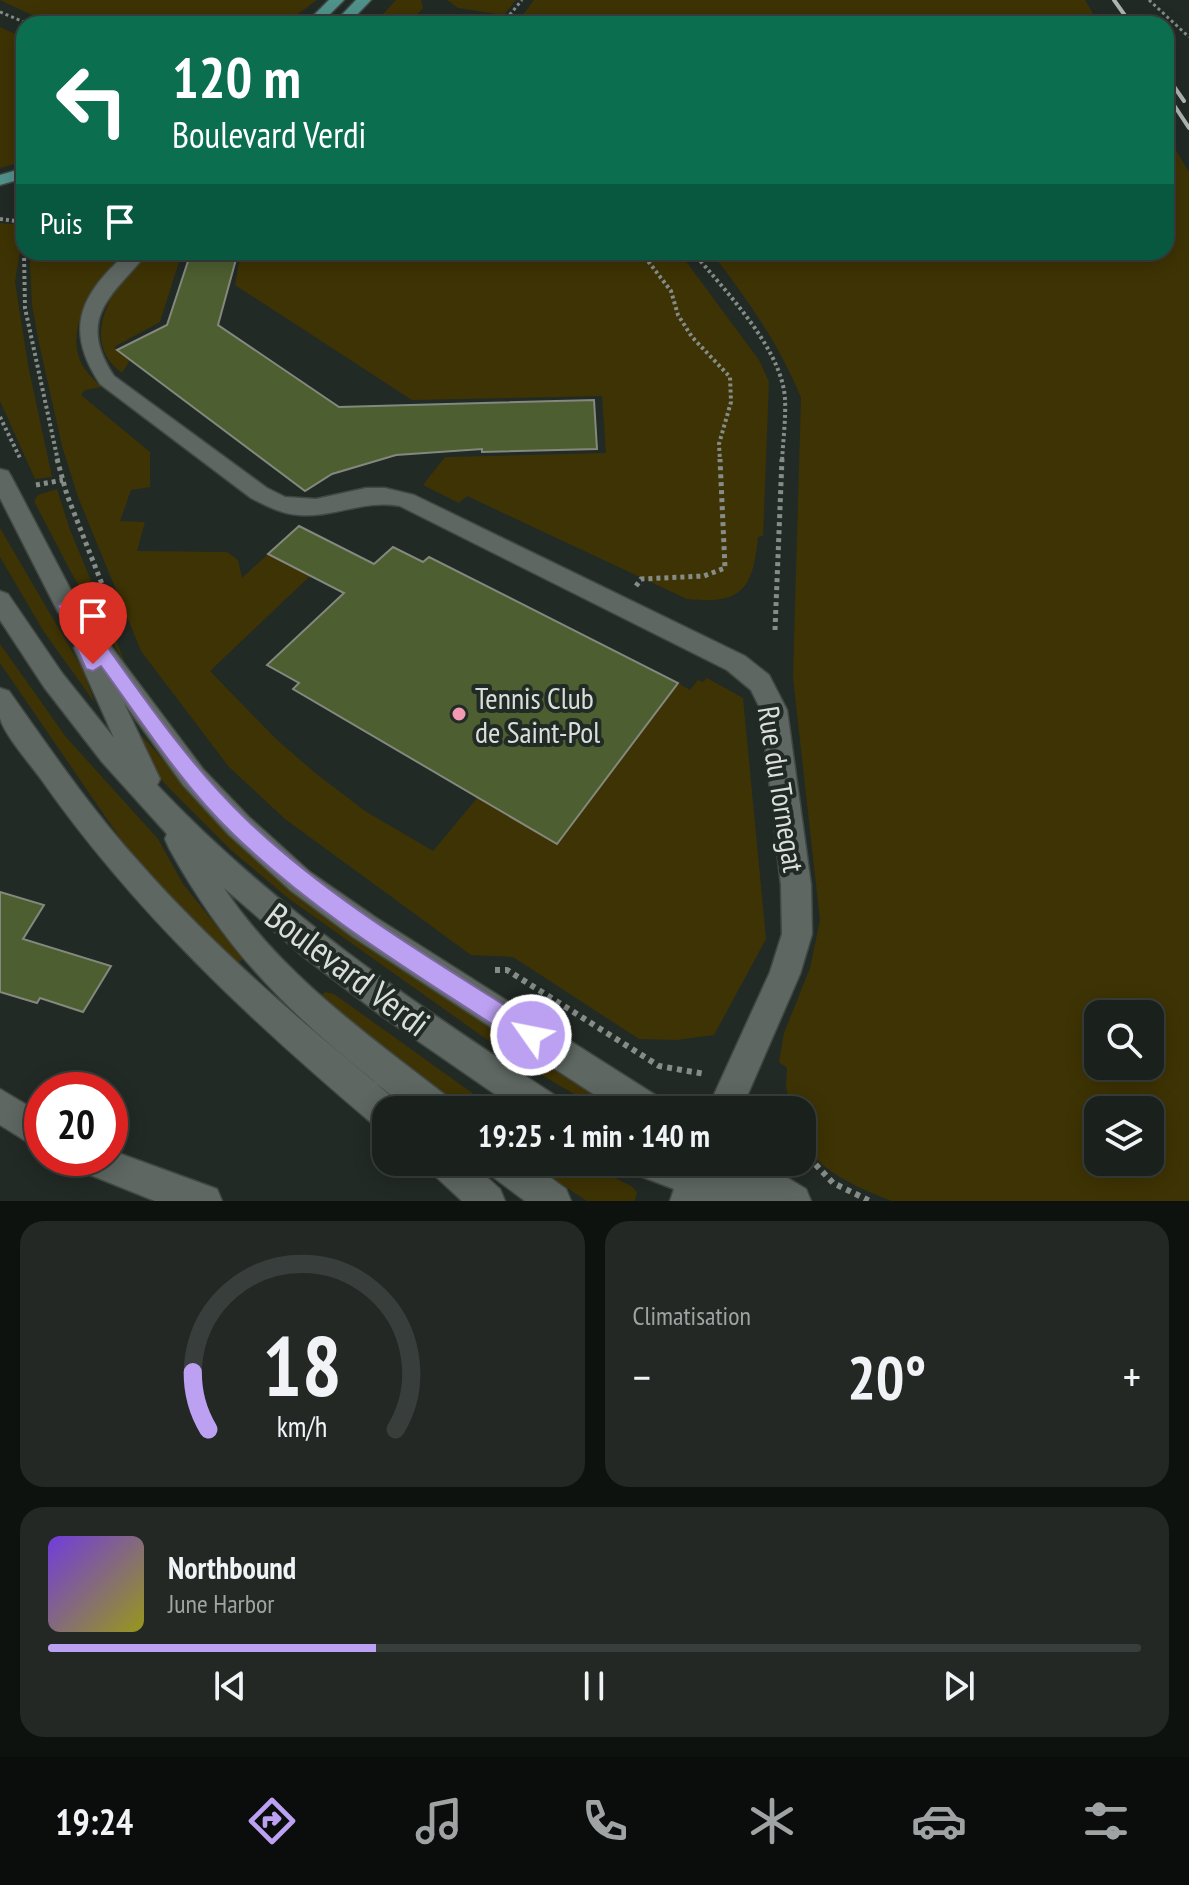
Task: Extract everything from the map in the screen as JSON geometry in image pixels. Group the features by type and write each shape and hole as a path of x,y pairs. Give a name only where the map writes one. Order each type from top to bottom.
{"main road":[{"path":"320,16 337,0"},
{"path":"348,16 364,0"}],"street":[{"name":"Rue du Tornegat","path":"131,260 108,283 91,314 90,354 107,380 259,493 279,504 308,509 358,496 389,495 432,513 746,668 770,695 796,885 797,934 785,974 730,1096"},
{"path":"0,476 67,606"},
{"path":"0,600 69,703 163,810"},
{"name":"Boulevard Verdi","path":"67,606 134,759 194,866 242,937 314,1011 420,1096"},
{"name":"Boulevard Verdi","path":"67,606 206,793 300,881 364,927 626,1096"},
{"path":"0,698 102,839 201,949 298,1040 372,1101"},
{"name":"Boulevard Verdi","path":"163,810 216,865 300,937 447,1044 526,1096"},
{"path":"0,1105 24,1122"},
{"path":"128,1175 205,1201"},
{"path":"460,1176 488,1201"},
{"path":"520,1176 554,1201"},
{"path":"752,1176 794,1201"},
{"path":"693,1181 753,1201"}],"path":[{"path":"509,16 522,0"},
{"path":"1149,0 1166,16"},
{"path":"1174,23 1189,37"},
{"path":"24,260 25,308 48,426 71,505 119,626"},
{"path":"624,608 641,579 704,576 725,568 719,444 731,402 730,377 692,337 678,315 671,291 647,260"},
{"path":"699,260 760,339 782,381 785,397 775,630"},
{"path":"481,970 507,970 659,1066 703,1074"},
{"path":"816,1165 833,1183 870,1201"}],"shaded area":[{"path":"0,0 317,0 295,16 34,16"},
{"path":"396,0 421,0 423,8 416,16 381,16"},
{"path":"447,0 516,0 504,15 458,8"},
{"path":"534,0 1085,0 1094,16 522,16"},
{"path":"0,27 16,34 16,163 0,168"},
{"path":"1174,147 1189,172 1189,1201 892,1201 840,1177 816,1158 816,1096 788,1096 787,1068 779,1062 784,1033 810,968 820,920 793,677 801,398 761,322 717,260 1174,260"},
{"path":"0,223 16,224 16,260 18,260 15,282 28,365 52,477 35,479 0,401"},
{"path":"31,260 117,260 85,305 76,337 84,368 101,387 85,390 81,395 150,452 150,487 131,490 120,521 145,522 137,551 227,552 238,560 242,578 268,554 310,576 210,671 276,739 365,811 433,851 478,797 557,844 678,683 690,690 698,680 703,682 707,678 743,698 766,939 714,1035 676,1040 639,1039 513,957 471,955 285,819 229,767 141,651 78,497 62,446 39,343 32,305"},
{"path":"141,260 179,260 160,322 114,347 130,360 122,373 108,359 102,343 102,327 114,293"},
{"path":"240,260 685,260 759,360 769,382 763,536 758,537 748,581 732,596 687,599 467,496 459,503 423,485 445,457 606,453 602,396 412,400 235,285"},
{"path":"57,489 70,530 126,665 72,574 34,501 38,495"},
{"path":"0,528 83,670 95,703 44,632 0,557"},
{"path":"0,644 66,737 158,839 183,884 243,959 237,964 178,907 131,854 0,663"},
{"path":"142,736 199,800 598,1092 595,1096 577,1096 510,1056 288,898 231,850 168,787 159,777 139,739"},
{"path":"325,992 334,994 476,1096 444,1096 322,995"},
{"path":"549,1176 611,1176 637,1192 635,1201 587,1201"}],"building":[{"path":"188,260 236,260 218,325 339,407 594,400 597,449 482,452 482,449 396,455 332,474 305,491 117,350 167,325"},
{"name":"Tennis Club de Saint-Pol","path":"299,526 374,564 393,547 423,562 429,557 678,683 557,844 293,689 299,683 267,665 344,593 268,554"},
{"path":"0,892 44,905 23,939 111,966 83,1012 40,998 37,1003 0,992"}],"railway":[{"path":"1114,0 1125,16"},
{"path":"1174,87 1184,101"},
{"path":"1174,105 1189,128"}],"place":[{"name":"Tennis Club de Saint-Pol","path":"459,714"}],"route":[{"path":"93,664 67,606 193,777 239,826 300,881 364,927 531,1035"}]}
